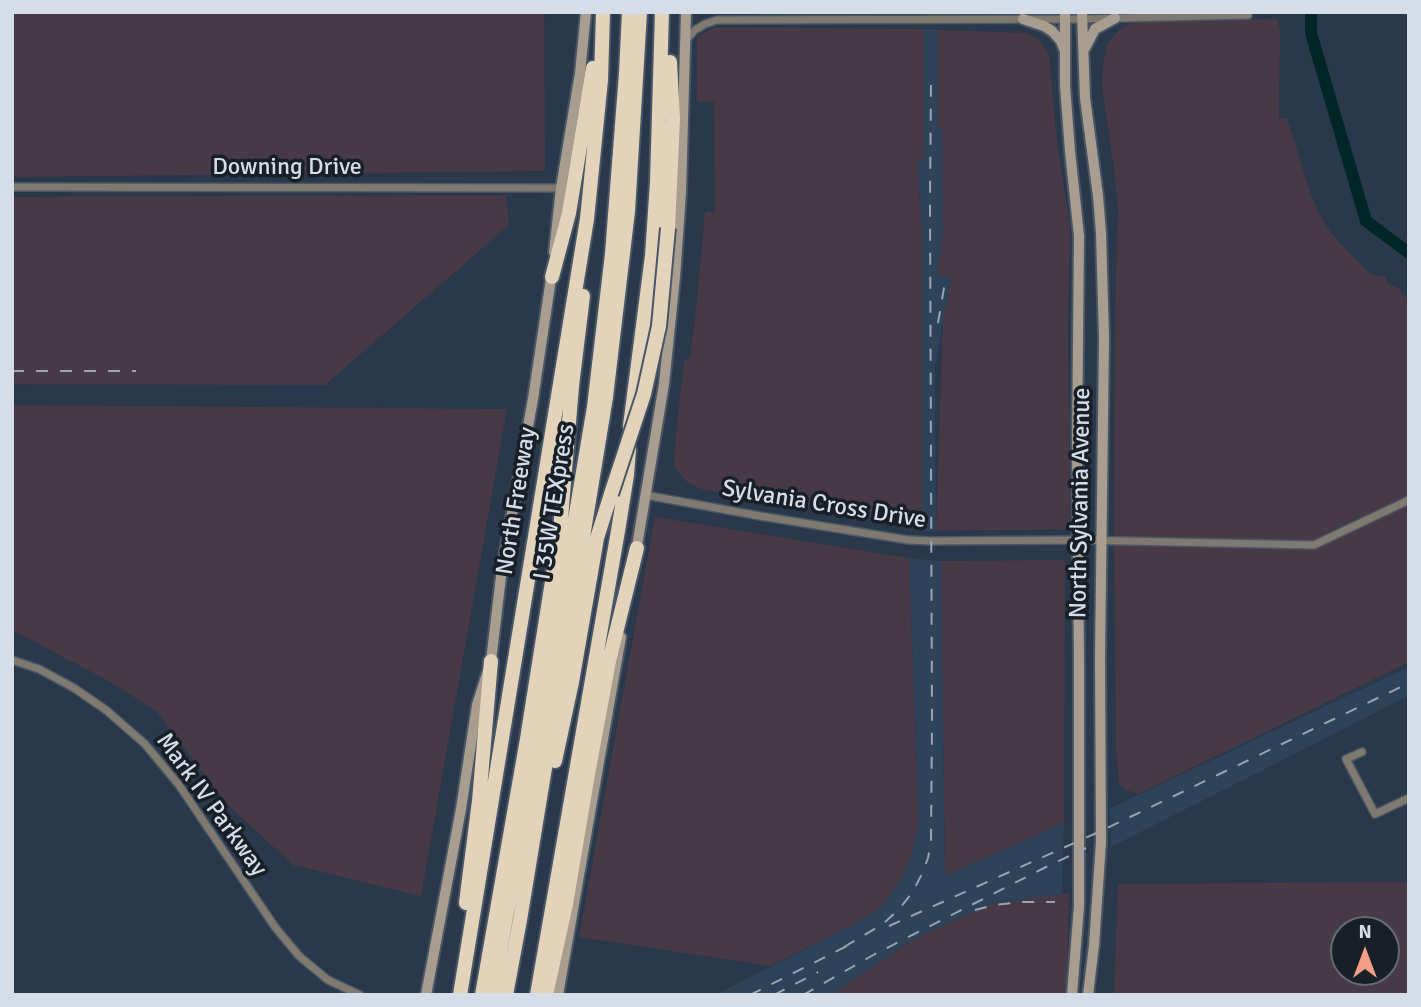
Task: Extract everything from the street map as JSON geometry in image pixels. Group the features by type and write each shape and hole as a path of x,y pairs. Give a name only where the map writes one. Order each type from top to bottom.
{"highway":[{"name":"North Freeway","path":"460,995 587,219 601,80 603,12"},
{"name":"I 35W TEXpress","path":"492,995 594,407 613,241 629,12"},
{"name":"I 35W TEXpress","path":"506,995 608,384 628,211 640,12"},
{"path":"537,995 626,475 652,256 662,12"},
{"path":"520,920 572,682 597,538 644,394 663,298 673,119 670,12"},
{"path":"552,277 569,212 596,52 602,37"},
{"path":"482,995 561,531 572,386 592,233 587,219"},
{"path":"546,995 566,904 609,661 637,548"},
{"path":"463,975 463,939 491,661"}],"main road":[{"path":"426,995 461,809 477,705 491,661 502,568 552,277 556,225 580,73 586,12"},
{"path":"558,995 664,384 681,193 686,12"},
{"name":"North Sylvania Avenue","path":"1065,16 1065,86 1079,236 1079,906 1072,995"},
{"name":"North Sylvania Avenue","path":"1082,16 1085,98 1101,233 1104,444 1101,842 1088,995"},
{"path":"1082,61 1085,48 1095,29 1115,18"},
{"path":"1023,19 1052,31 1061,41 1066,54"},
{"path":"1079,290 1102,289"},
{"path":"1075,947 1094,945"}],"street":[{"path":"749,12 758,19"},
{"path":"1201,12 1211,16"},
{"path":"686,41 695,30 717,20 1248,15"},
{"name":"Downing Drive","path":"12,187 561,188"},
{"name":"Sylvania Cross Drive","path":"645,495 908,540 1314,545 1409,500"},
{"name":"Mark IV Parkway","path":"12,660 39,669 74,688 106,710 145,744 179,785 275,927 299,956 328,980 360,995"},
{"path":"1362,752 1346,759 1375,814 1409,798"}],"shaded area":[{"path":"12,12 544,12 545,171 12,177"},
{"path":"1277,19 1280,30 1279,118 1287,118 1319,213 1331,233 1369,273 1385,276 1387,283 1398,288 1409,301 1409,662 1139,794 1126,790 1119,784 1116,749 1114,516 1118,208 1102,87 1103,63 1108,44 1119,30 1135,21"},
{"path":"716,27 924,29 924,159 918,159 922,220 922,526 704,490 688,483 674,466 684,361 690,357 695,321 705,212 715,212 714,102 697,101 697,36"},
{"path":"924,29 938,30 938,128 942,128 943,233 937,274 951,277 935,368 936,531 922,531 922,220 918,159 924,158"},
{"path":"938,30 1027,33 1038,39 1049,54 1057,142 1070,226 1070,529 936,531 943,322 951,278 937,275 943,232 942,129 938,128"},
{"path":"506,195 509,225 325,385 12,384 12,197"},
{"path":"12,405 507,409 421,896 293,865 227,804 156,711 107,680 12,630"},
{"path":"655,517 909,558 919,822 913,850 902,878 881,907 858,922 770,966 579,937"},
{"path":"909,558 941,561 945,876 1064,823 1062,894 990,904 912,940 831,995 715,995 858,922 881,907 902,878 913,850 919,822"},
{"path":"1065,560 1064,823 945,876 941,561"},
{"path":"1409,667 1409,696 1111,847 1110,808"},
{"path":"1409,882 1409,995 1114,995 1118,884"},
{"path":"1069,893 1067,995 831,995 912,940 990,904"}],"green space":[{"path":"755,12 990,12 958,15 763,15"}],"waterway":[{"path":"1311,12 1311,33 1366,221 1409,253"}],"railway":[{"path":"844,947 883,924 900,908 922,874 931,842 931,85"},
{"path":"938,323 946,276"},
{"path":"12,371 136,371"},
{"path":"889,926 1101,831 1409,683"},
{"path":"803,995 875,954 1086,848"},
{"path":"975,910 1021,902 1055,902"},
{"path":"750,995 851,944"},
{"path":"774,995 818,972"}]}
